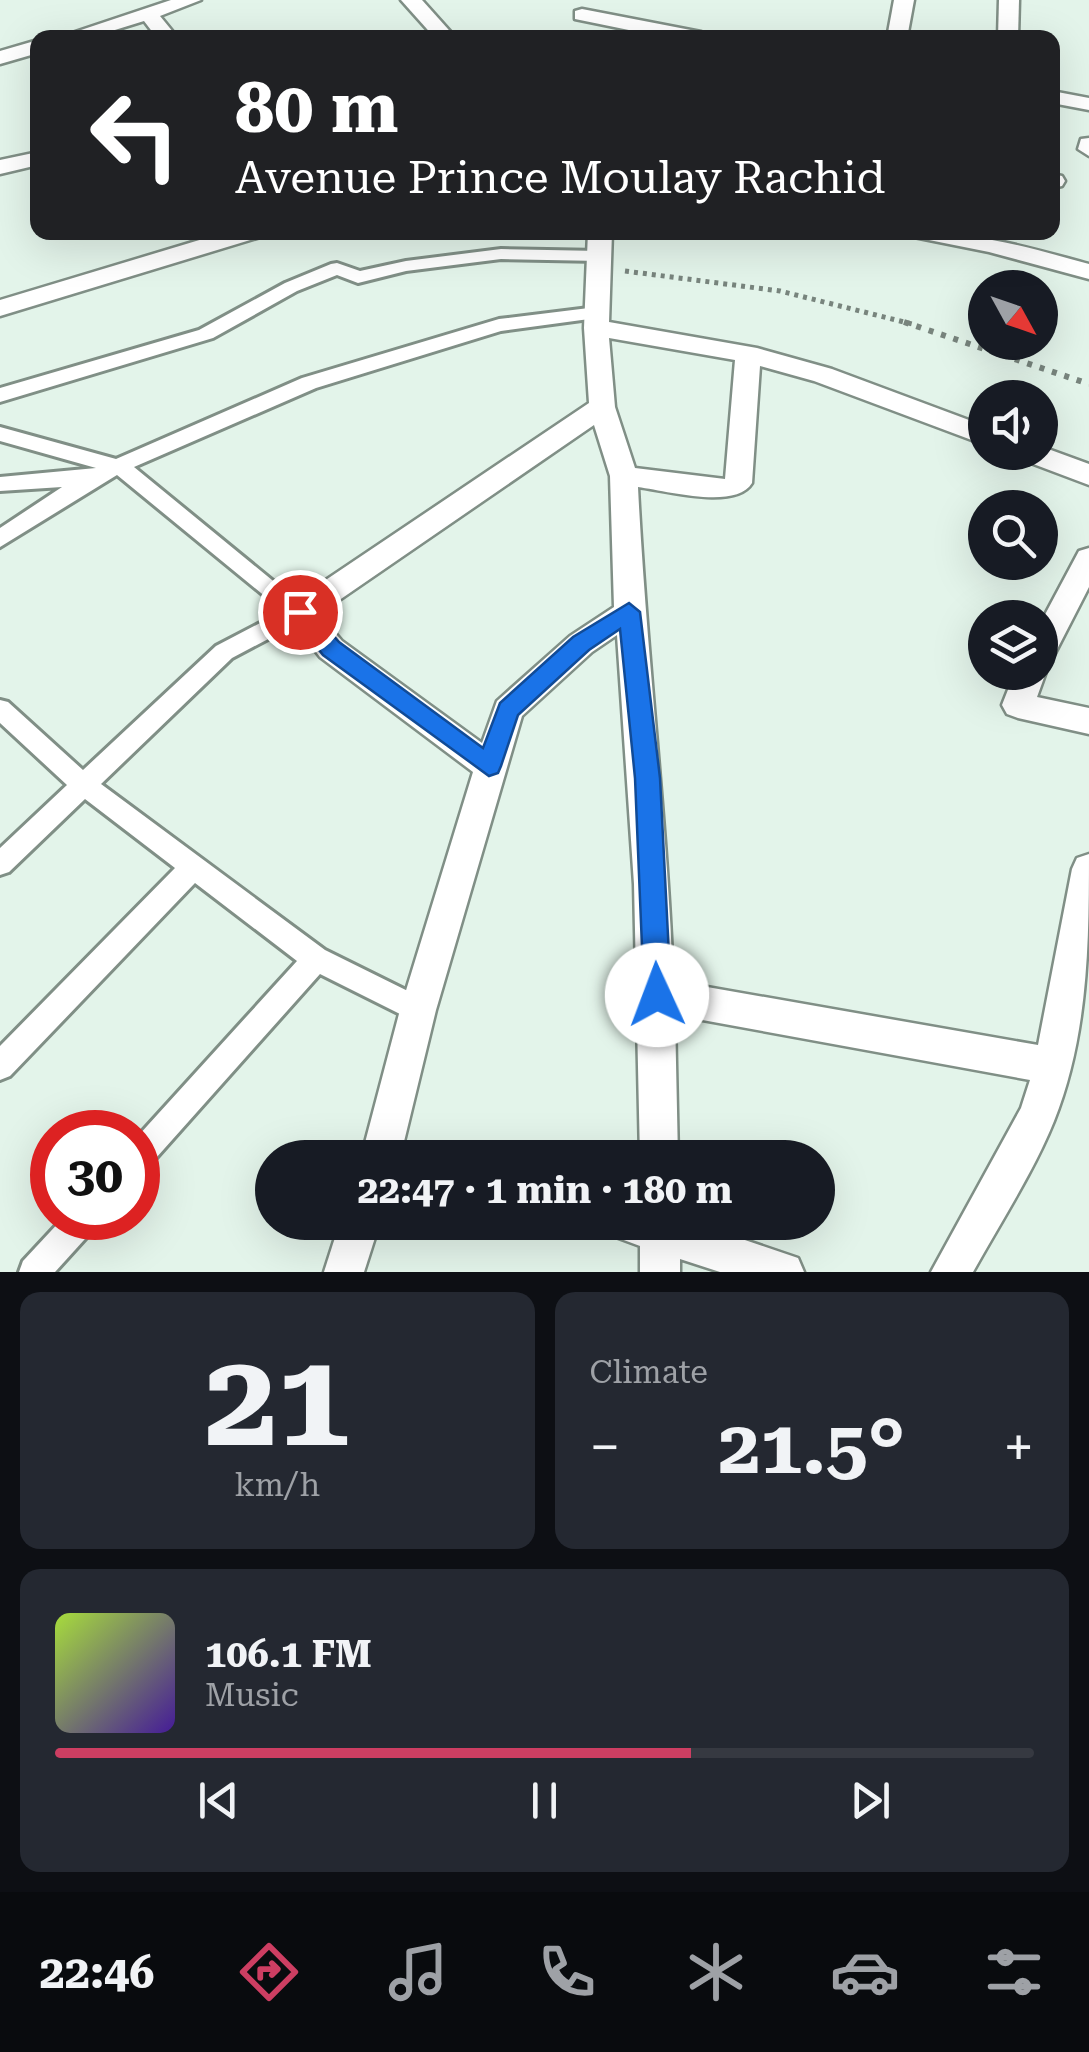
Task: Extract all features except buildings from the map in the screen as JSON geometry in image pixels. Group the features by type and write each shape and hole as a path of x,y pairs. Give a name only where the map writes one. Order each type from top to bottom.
{"street":[{"path":"99,30 110,0"},
{"path":"105,30 191,0"},
{"path":"412,0 439,30"},
{"path":"898,30 904,0"},
{"path":"1008,30 1009,0"},
{"path":"574,30 587,7 672,30"},
{"path":"148,12 162,30"},
{"path":"0,58 30,49"},
{"path":"1060,99 1089,104"},
{"path":"0,167 30,160"},
{"path":"0,308 198,240"},
{"path":"965,240 1089,272"},
{"path":"0,395 206,334 290,287 337,268 358,277 406,266 501,254 600,252 596,321 602,408 624,476 629,612 648,778 659,1140"},
{"path":"0,539 91,478 309,383 500,326 596,321 748,354 823,375 968,430"},
{"path":"624,476 730,489 738,483 748,354"},
{"path":"0,864 224,652 300,612 602,408"},
{"path":"0,434 120,467 300,612 331,649 489,766"},
{"path":"1058,462 1089,474"},
{"path":"0,484 91,478"},
{"path":"1058,619 1089,560"},
{"path":"385,1140 418,1010 508,710 581,644 629,612"},
{"path":"1024,690 1018,705 1089,721"},
{"path":"0,708 82,784 316,959 418,1010"},
{"path":"0,1066 194,866"},
{"path":"951,1272 1038,1116 1053,1066 1089,869"},
{"path":"160,1133 316,959"},
{"path":"657,995 1053,1066"},
{"path":"34,1272 63,1240"},
{"path":"344,1272 354,1240"},
{"path":"653,1240 660,1272"},
{"path":"692,1240 784,1272"}],"path":[{"path":"600,252 881,314 1089,384"}],"route":[{"path":"300,612 331,649 489,766 508,710 581,644 629,612 648,778 657,995"}]}
